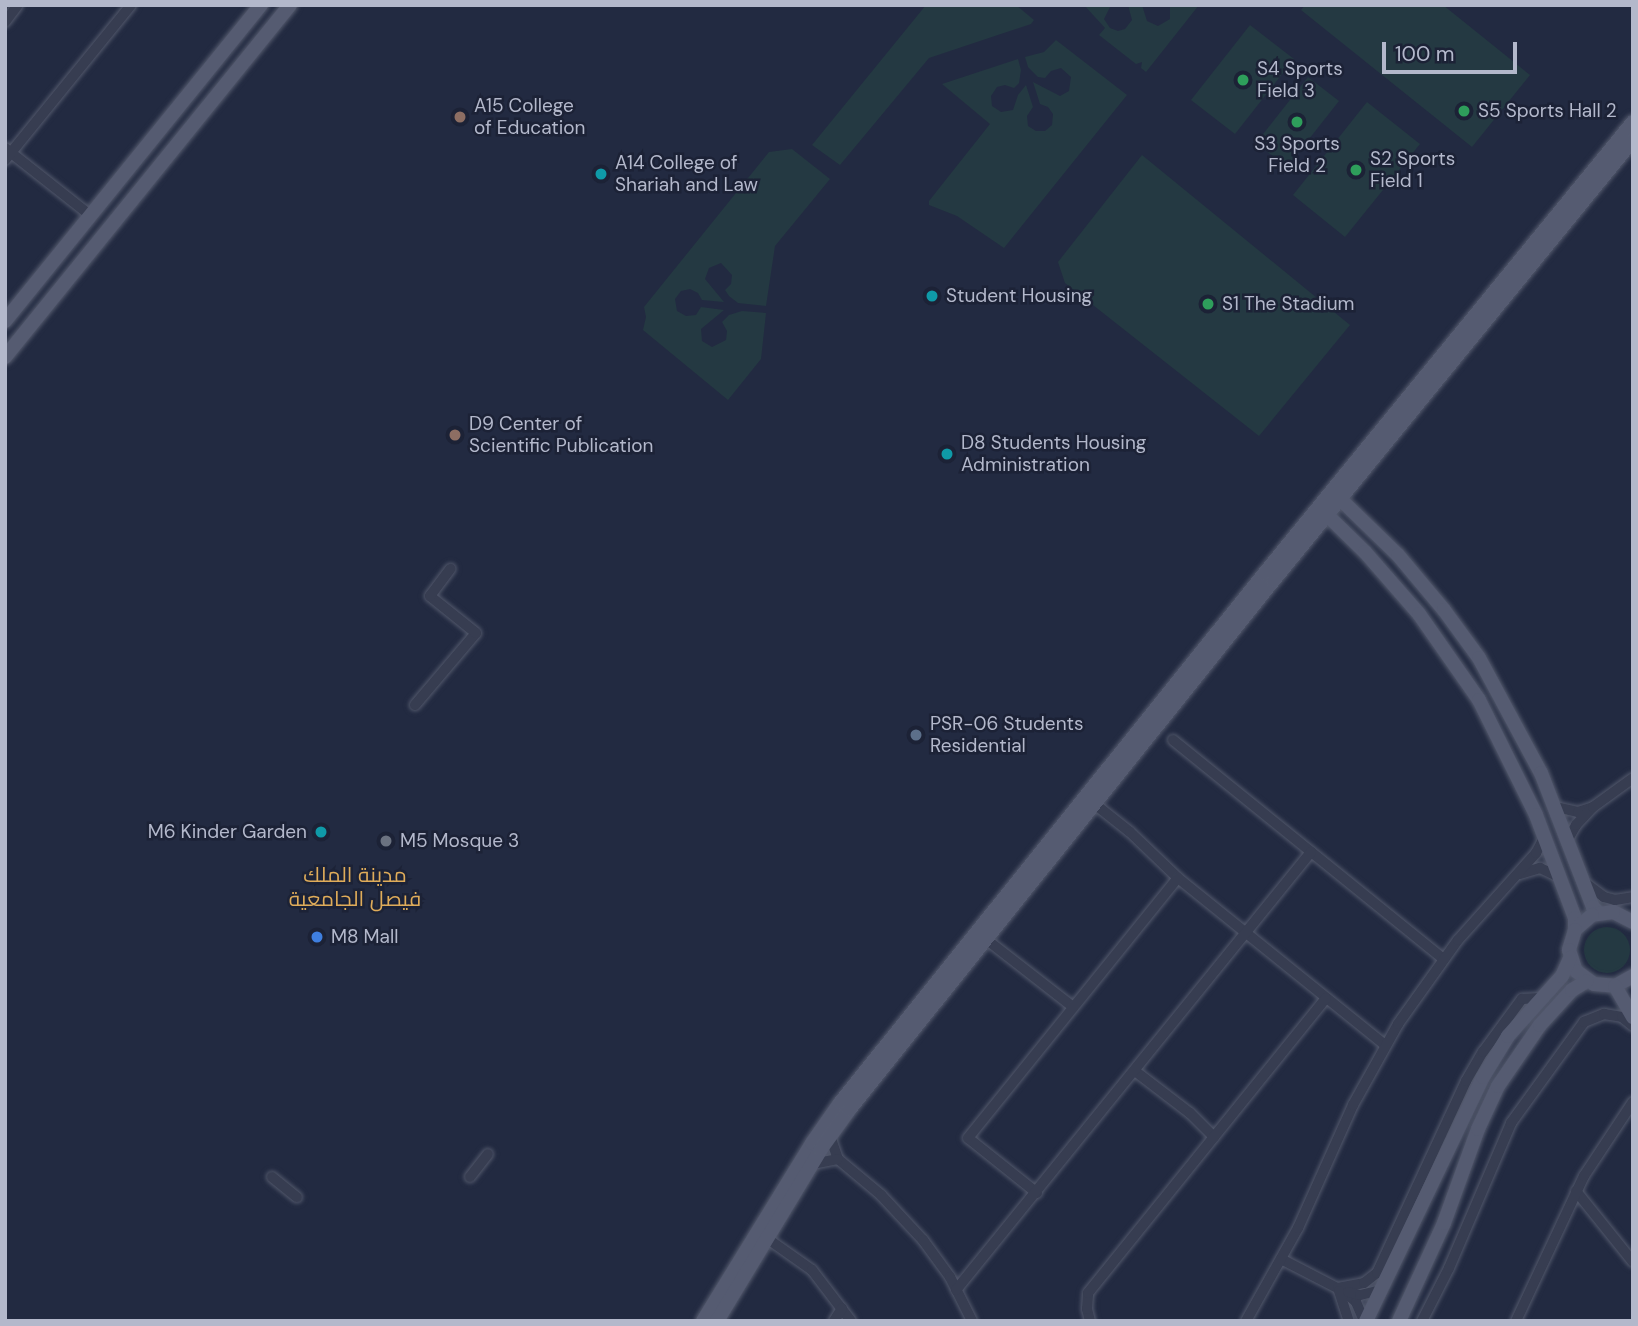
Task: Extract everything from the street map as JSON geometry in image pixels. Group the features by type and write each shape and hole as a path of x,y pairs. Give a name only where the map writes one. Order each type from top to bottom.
{"main road":[{"path":"5,321 261,5"},
{"path":"5,357 290,5"},
{"path":"1337,496 1633,122"},
{"path":"703,1321 812,1143 840,1103 1323,512 1633,141"},
{"path":"1337,496 1398,555 1466,639 1510,709 1556,807 1584,882 1599,913"},
{"path":"717,1321 830,1136 1096,805 1323,512"},
{"path":"1323,512 1382,569 1448,651 1501,740 1575,918 1570,958 1562,976 1539,998 1508,1037 1477,1088 1365,1321"},
{"path":"1575,930 1585,919 1599,913 1613,912 1631,918"},
{"path":"1570,958 1576,971 1587,981 1601,986 1615,986 1632,980"},
{"path":"1399,1321 1444,1223 1478,1129 1498,1086 1539,1025 1572,990 1587,981"},
{"path":"1615,986 1633,1017"}],"street":[{"path":"5,22 18,5"},
{"path":"91,216 7,154 131,5"},
{"path":"415,705 476,633 430,596 450,569"},
{"path":"1173,740 1443,959"},
{"path":"1568,839 1576,825 1593,807 1633,778"},
{"path":"1096,805 1130,832 1178,878 1385,1045"},
{"path":"1556,807 1578,812 1593,807"},
{"path":"1246,1321 1308,1207 1353,1105 1385,1045 1443,959 1530,861 1544,838"},
{"path":"956,1290 1311,852"},
{"path":"1530,861 1559,877"},
{"path":"1512,879 1523,872 1539,868"},
{"path":"1037,1193 968,1138 1178,878"},
{"path":"1584,882 1604,897 1615,900 1633,897"},
{"path":"987,940 1073,1007"},
{"path":"1090,1321 1087,1309 1088,1293 1326,998"},
{"path":"1340,1289 1364,1283 1377,1273 1466,1081 1483,1052 1522,999 1539,998"},
{"path":"1422,1321 1449,1268 1484,1181 1518,1113 1584,1022 1604,1014 1622,1017 1633,1026"},
{"path":"1135,1071 1190,1113 1214,1137"},
{"path":"1516,1321 1576,1191 1606,1139 1633,1102"},
{"path":"830,1136 838,1159 905,1219 956,1290 972,1321"},
{"path":"470,1177 488,1154"},
{"path":"813,1164 838,1159"},
{"path":"272,1177 297,1198"},
{"path":"1576,1191 1633,1262"},
{"path":"768,1239 812,1270 851,1321"},
{"path":"1281,1259 1340,1289 1360,1295 1382,1290"},
{"path":"1340,1289 1349,1321"},
{"path":"1340,1289 1356,1302 1365,1321"},
{"path":"834,1321 842,1308"}],"shaded area":[{"path":"926,5 1016,5 1034,20 1031,24 929,58 840,165 812,145"},
{"path":"1084,5 1111,5 1104,19 1110,28 1118,31 1125,29 1132,20 1128,5 1142,5 1147,21 1158,26 1170,19 1170,5 1199,5 1146,72 1141,68 1142,62 1136,64 1099,35 1105,28"},
{"name":"S5 Sports Hall 2","path":"1305,5 1443,5 1530,75 1472,147 1301,10"},
{"name":"S4 Sports Field 3","path":"1250,25 1294,59 1235,134 1191,100"},
{"path":"1056,40 1127,95 1004,248 957,216 929,205 929,201 990,124 942,84 1018,59 1021,70 1019,83 1014,88 1005,85 997,87 991,96 992,106 1001,112 1013,110 1018,95 1026,85 1033,107 1027,116 1028,126 1036,131 1045,131 1052,125 1053,114 1048,107 1040,104 1033,82 1060,96 1069,91 1071,77 1061,68 1051,71 1045,78 1038,77 1028,67 1025,57 1044,52"},
{"name":"S3 Sports Field 2","path":"1308,77 1339,101 1287,167 1256,143"},
{"name":"S2 Sports Field 1","path":"1367,102 1420,144 1345,237 1293,195"},
{"path":"792,149 830,179 775,246 766,306 738,303 729,296 725,290 731,284 732,275 721,263 709,268 705,279 724,302 702,300 698,293 690,289 681,291 675,299 677,311 686,316 696,315 701,307 724,310 701,329 702,341 712,347 726,340 727,331 722,322 729,315 742,311 766,313 761,359 728,400 643,330 646,317 644,307 769,152"},
{"name":"S1 The Stadium","path":"1142,155 1350,325 1259,436 1065,283 1058,262"},
{"path":"1607,927 1623,934 1630,950 1623,966 1607,973 1591,966 1584,950 1591,934"}],"place":[{"name":"S4 Sports Field 3","path":"1243,80"},
{"name":"S5 Sports Hall 2","path":"1464,111"},
{"name":"A15 College of Education","path":"460,117"},
{"name":"S3 Sports Field 2","path":"1297,122"},
{"name":"S2 Sports Field 1","path":"1356,170"},
{"name":"A14 College of Shariah and Law","path":"601,174"},
{"name":"Student Housing","path":"932,296"},
{"name":"S1 The Stadium","path":"1208,304"},
{"name":"D9 Center of Scientific Publication","path":"455,435"},
{"name":"D8 Students Housing Administration","path":"947,454"},
{"name":"PSR-06 Students Residential","path":"916,735"},
{"name":"M6 Kinder Garden","path":"321,832"},
{"name":"M5 Mosque 3","path":"386,841"},
{"name":"M8 Mall","path":"317,937"}],"district":[{"name":"مدينة الملك فيصل الجامعية","path":"355,887"}]}
